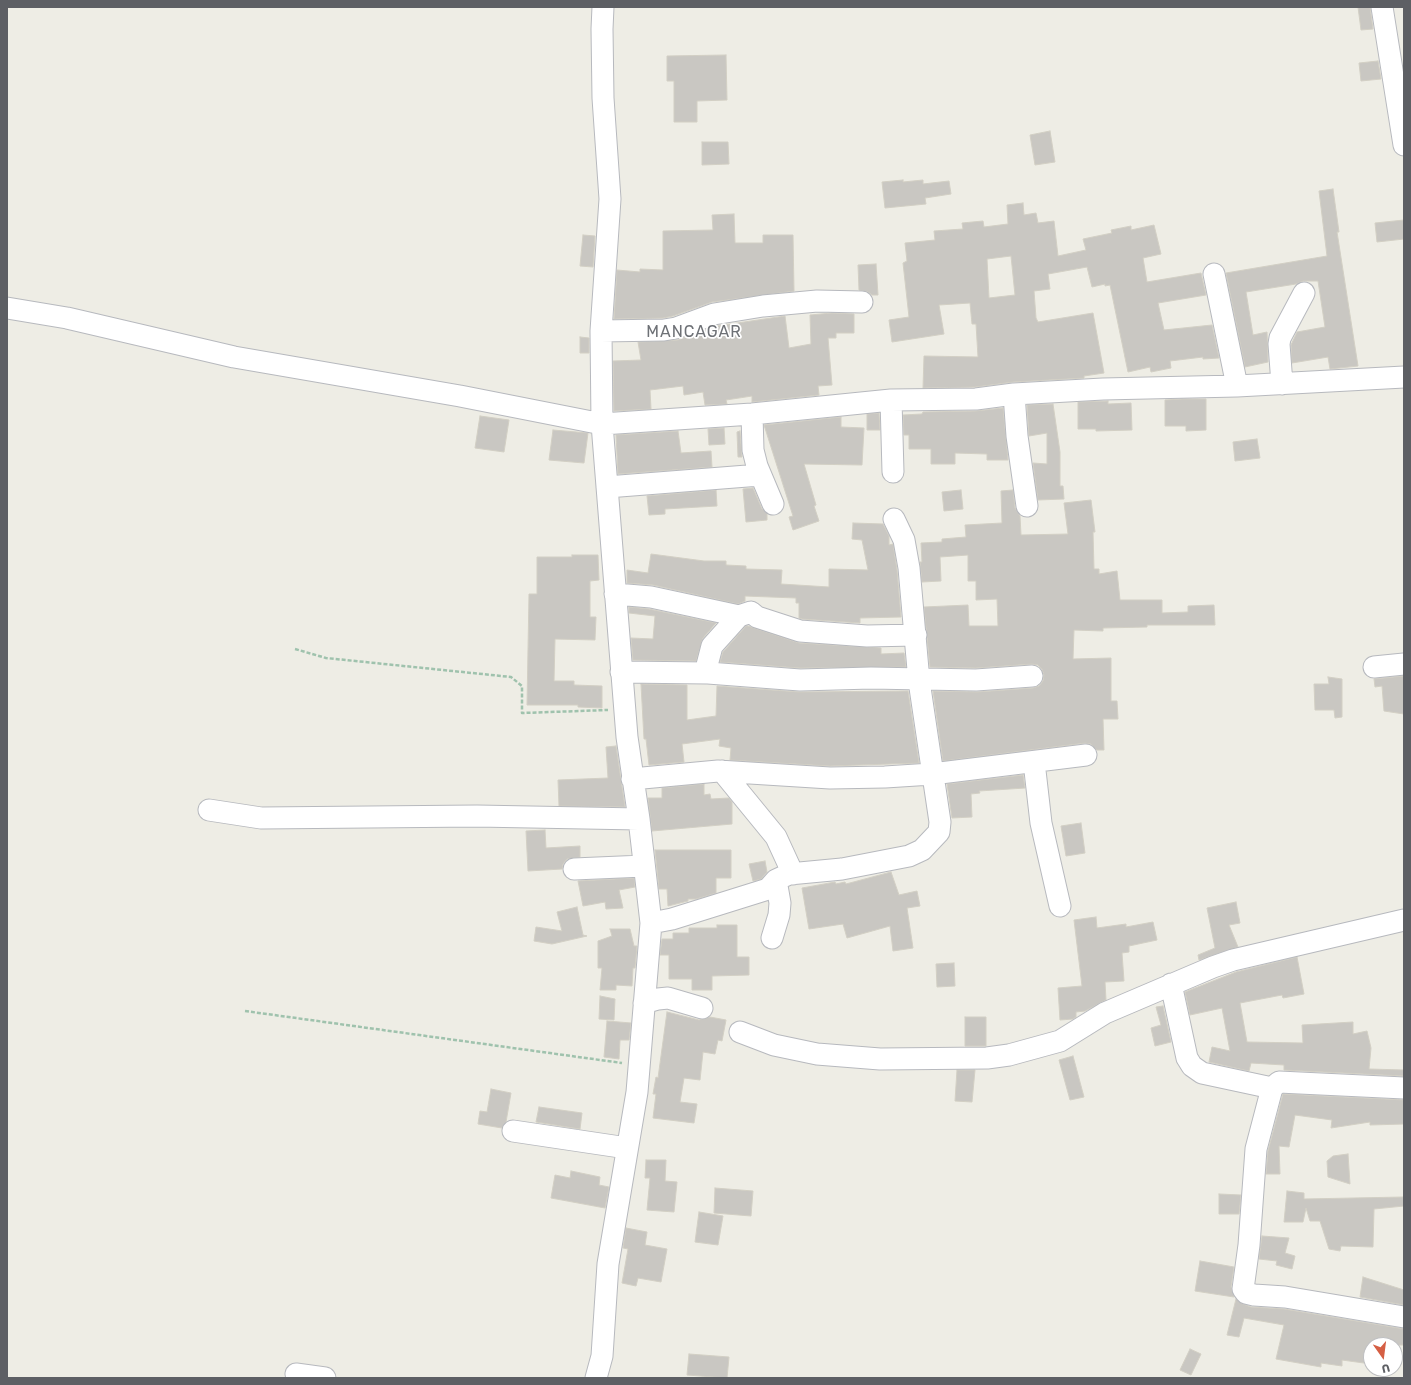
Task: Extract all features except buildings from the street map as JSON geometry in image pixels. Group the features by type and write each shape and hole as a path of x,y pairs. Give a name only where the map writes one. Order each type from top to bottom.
{"street":[{"path":"596,1378 602,1356 608,1264 628,1148 640,1065 651,923 624,707 602,424 600,331 610,199 603,98 603,7"},
{"path":"1382,7 1404,145"},
{"path":"1214,274 1237,386"},
{"path":"1282,384 1278,344 1304,293"},
{"path":"600,331 664,330 676,328 714,314 763,306 817,301 862,302"},
{"path":"7,308 66,318 234,357 460,396 602,424 752,414 892,400 976,399 1014,394 1103,389 1237,386 1404,377"},
{"path":"1014,394 1017,436 1028,506"},
{"path":"892,400 893,472"},
{"path":"752,414 754,475 773,504"},
{"path":"607,487 754,475"},
{"path":"651,923 672,919 768,889 784,876 849,868 909,856 922,850 939,832 940,822 919,680 916,636 904,540 894,519"},
{"path":"615,594 651,597 749,615 800,631 867,636 916,636"},
{"path":"711,673 712,646 749,615"},
{"path":"1374,667 1404,664"},
{"path":"621,672 711,673 800,680 871,678 976,680 1032,676"},
{"path":"632,779 715,771 830,778 885,777 932,774 1086,755"},
{"path":"1034,762 1041,823 1060,906"},
{"path":"715,771 776,837 784,876 779,915 772,938"},
{"path":"209,810 261,818 477,816 639,820"},
{"path":"574,869 644,866"},
{"path":"740,1032 774,1045 817,1054 880,1059 987,1058 1009,1056 1060,1041 1105,1013 1171,984 1233,960 1404,920"},
{"path":"1171,984 1187,1058 1192,1066 1202,1073 1272,1088"},
{"path":"644,1003 668,998 702,1008"},
{"path":"1404,1088 1279,1082 1272,1088 1256,1149 1249,1245 1244,1288 1245,1292 1298,1299 1404,1317"},
{"path":"513,1131 628,1148"},
{"path":"296,1374 325,1378"}],"path":[{"path":"295,649 326,658 511,677 522,686 522,713 605,710 624,707"},
{"path":"245,1011 640,1065"}],"district":[{"name":"MANCAGAR","path":"694,332"}]}
